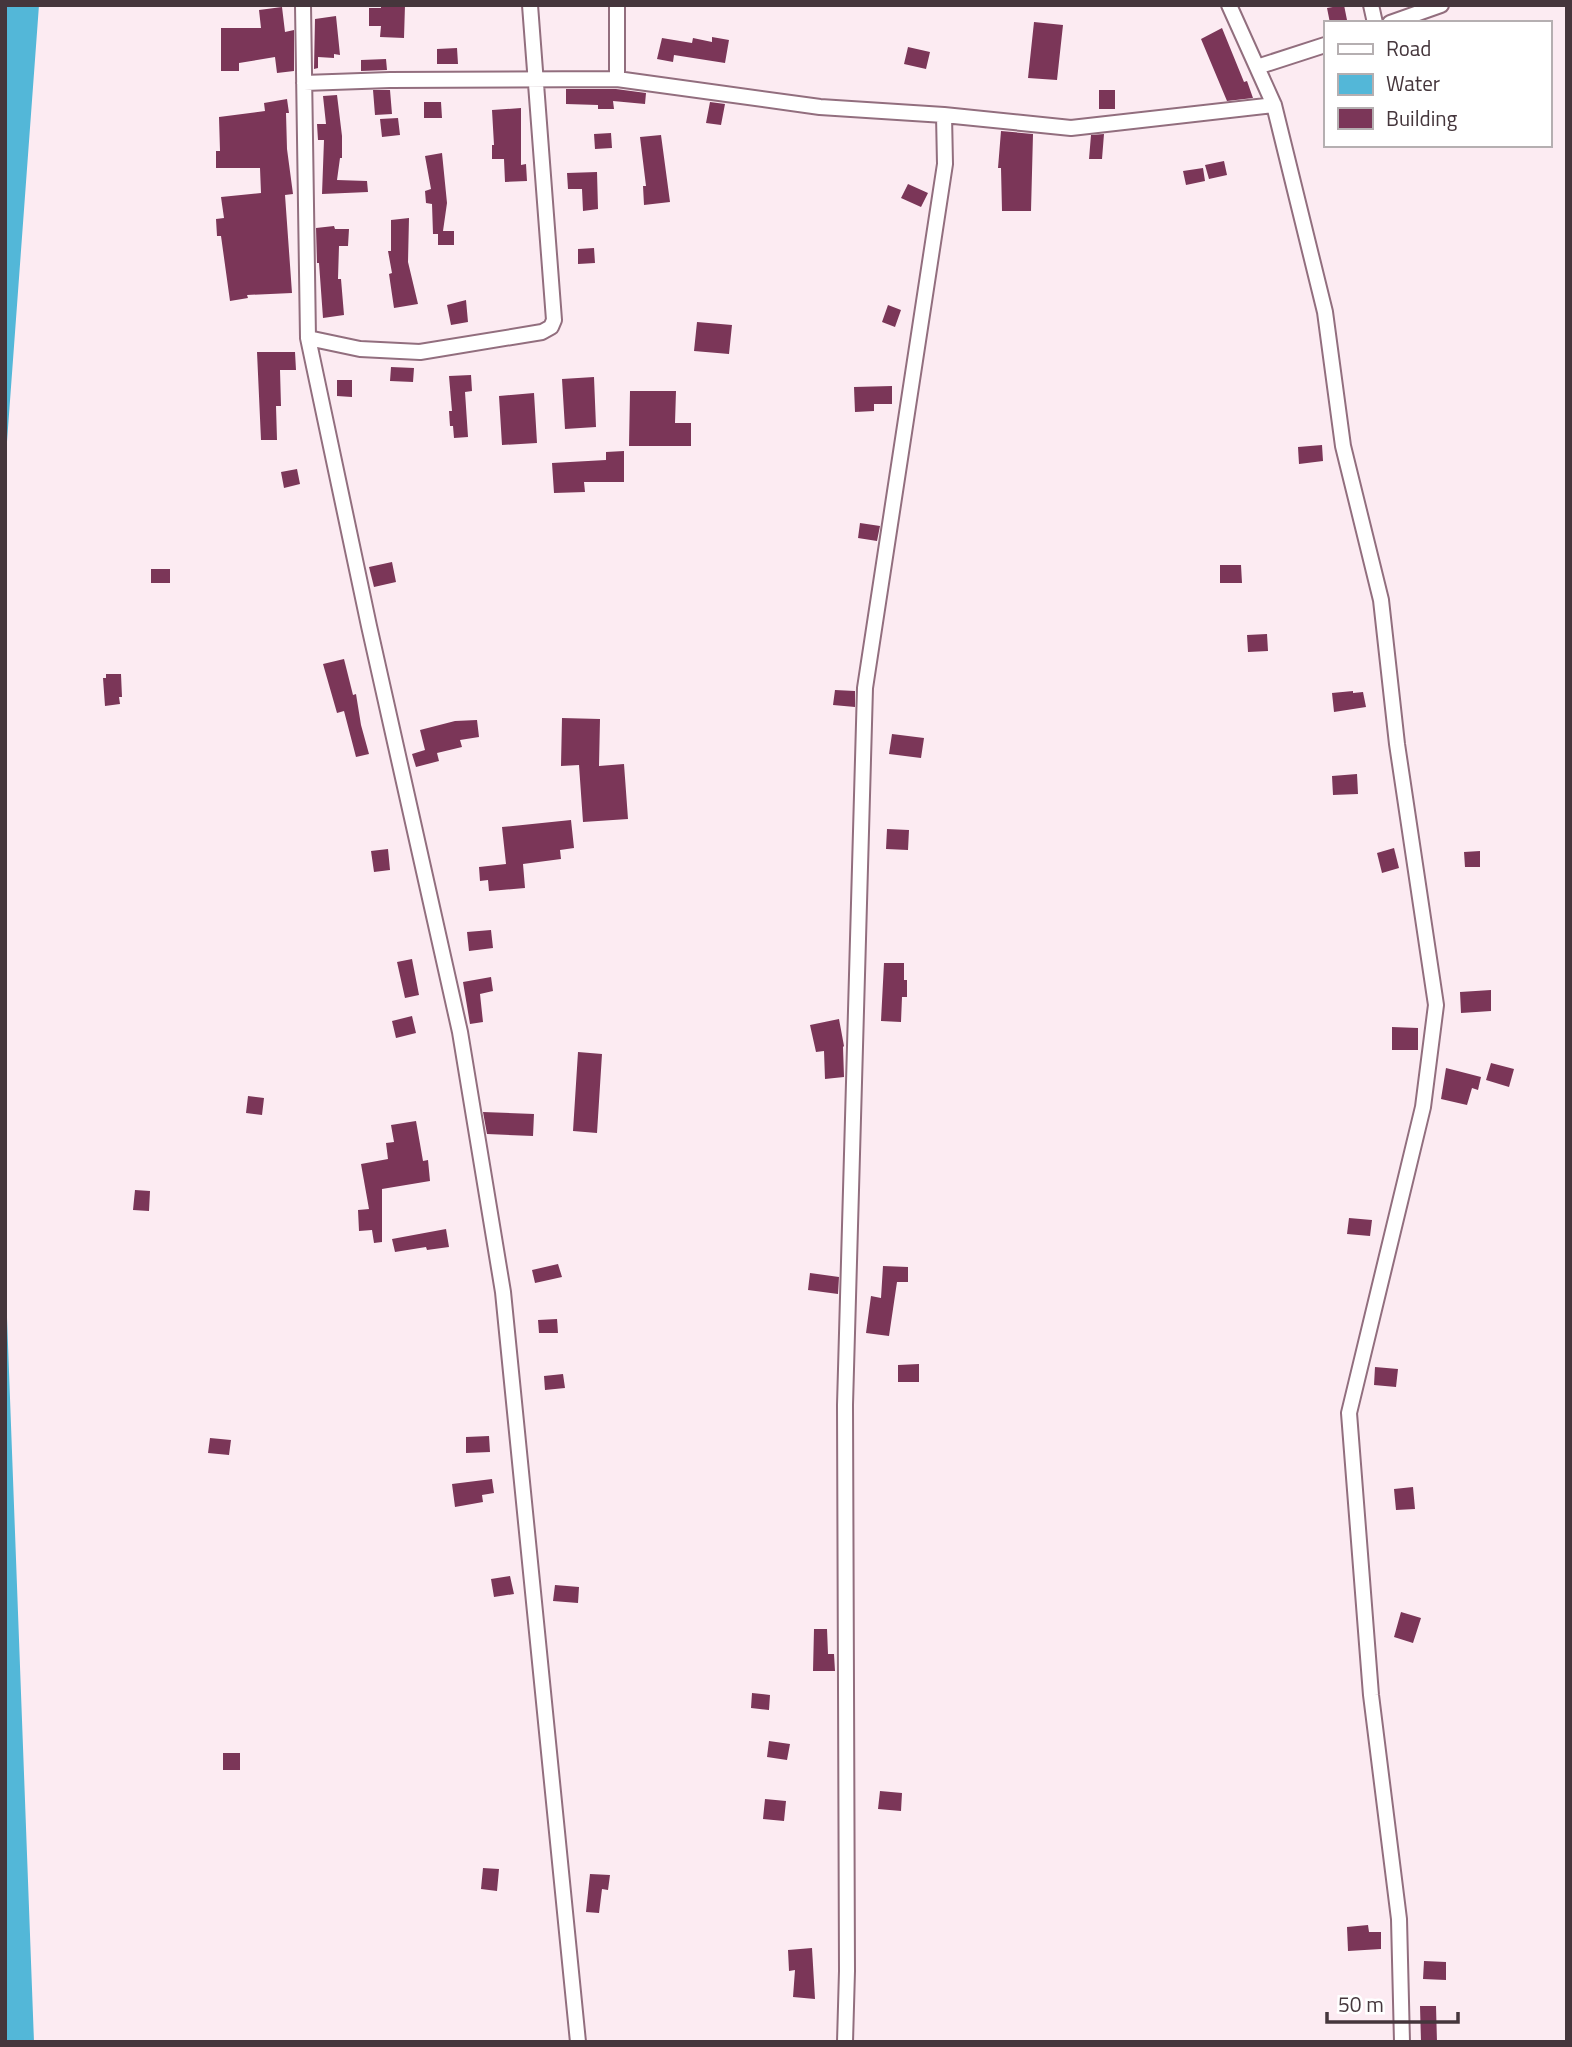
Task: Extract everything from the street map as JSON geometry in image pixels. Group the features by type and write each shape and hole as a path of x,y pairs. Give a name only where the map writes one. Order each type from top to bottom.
{"street":[{"path":"303,5 308,338 460,1032 503,1292 578,2042"},
{"path":"308,338 360,349 420,352 542,331 551,327 554,320 530,5"},
{"path":"617,5 617,79"},
{"path":"1229,5 1274,105 1325,312 1343,446 1381,600 1397,744 1436,1005 1423,1107 1349,1413 1371,1695 1399,1919 1402,2042"},
{"path":"1396,21 1441,5"},
{"path":"1257,67 1324,45"},
{"path":"304,83 617,79 821,107 944,115 1071,128 1274,105"},
{"path":"845,2042 845,1405 865,688 945,164 944,115"}],"water":[{"path":"5,5 39,5 5,469"},
{"path":"5,1264 34,2042 5,2042"}],"building":[{"path":"381,5 405,5 404,38 380,37 381,26 369,26 369,8 381,8"},
{"path":"1344,5 1347,20 1330,21 1327,8"},
{"path":"282,7 285,32 294,30 294,71 277,73 275,57 239,63 239,71 221,71 221,28 261,28 259,10"},
{"path":"336,16 340,55 334,54 334,58 318,57 318,68 314,69 315,19"},
{"path":"1034,22 1063,25 1057,80 1028,78"},
{"path":"1222,28 1253,98 1227,101 1201,39"},
{"path":"712,37 729,40 725,63 674,55 673,62 657,59 662,38 692,43 693,38 712,42"},
{"path":"908,47 930,52 926,69 904,64"},
{"path":"457,48 458,64 437,64 437,49"},
{"path":"386,59 387,70 361,71 361,60"},
{"path":"566,89 616,89 646,93 645,104 613,101 614,109 598,109 598,105 566,104"},
{"path":"373,90 390,90 392,114 375,115"},
{"path":"1099,90 1115,90 1115,109 1099,109"},
{"path":"337,95 342,158 337,180 367,181 368,192 322,194 324,140 318,140 317,124 326,124 323,96"},
{"path":"287,99 287,149 293,194 285,195 292,293 247,295 248,298 230,301 216,219 224,218 221,197 261,193 260,168 216,168 216,151 220,151 219,117 265,111 264,103"},
{"path":"424,102 441,102 442,118 424,118"},
{"path":"710,102 725,104 721,125 706,123"},
{"path":"521,108 521,165 526,164 527,181 505,182 504,159 492,159 492,110"},
{"path":"398,118 400,135 382,137 380,119"},
{"path":"1001,131 1033,134 1031,211 1002,211 1001,168 998,168"},
{"path":"611,133 612,148 595,149 594,134"},
{"path":"1104,134 1102,159 1089,159 1091,135"},
{"path":"661,135 670,202 644,205 643,186 646,186 640,137"},
{"path":"442,153 447,203 443,231 454,231 454,245 438,245 438,234 433,234 432,204 426,203 425,191 431,189 425,156"},
{"path":"1224,161 1227,175 1209,179 1205,165"},
{"path":"1203,168 1205,181 1186,185 1183,171"},
{"path":"597,172 598,209 583,211 582,189 568,189 567,173"},
{"path":"908,184 928,193 921,207 901,198"},
{"path":"409,218 408,262 418,304 394,308 388,251 391,251 391,220"},
{"path":"334,226 335,229 349,229 348,246 339,246 338,279 341,279 344,315 323,318 316,228"},
{"path":"594,248 595,263 578,264 578,249"},
{"path":"466,300 468,322 451,325 447,305"},
{"path":"888,305 901,310 895,327 882,322"},
{"path":"697,322 732,325 729,354 694,351"},
{"path":"257,352 295,352 296,370 280,370 281,406 276,406 277,440 261,440"},
{"path":"391,367 414,368 413,382 390,381"},
{"path":"471,375 472,391 465,392 468,437 454,438 453,426 450,426 449,411 452,411 449,376"},
{"path":"594,377 596,427 565,429 562,379"},
{"path":"337,380 352,380 352,397 337,396"},
{"path":"892,386 892,404 874,404 874,411 855,412 854,387"},
{"path":"630,391 676,391 675,423 691,423 691,446 629,446"},
{"path":"534,393 537,443 502,445 499,396"},
{"path":"1322,445 1323,461 1299,464 1298,447"},
{"path":"624,451 624,482 584,482 585,492 554,493 552,463 606,460 606,452"},
{"path":"297,469 300,484 284,488 281,472"},
{"path":"860,523 880,526 877,541 858,538"},
{"path":"392,562 396,582 374,587 369,567"},
{"path":"1220,565 1241,565 1242,583 1220,583"},
{"path":"151,569 170,569 170,583 151,583"},
{"path":"1267,634 1268,651 1248,652 1247,635"},
{"path":"344,659 353,695 356,694 369,754 356,757 344,711 337,713 323,664"},
{"path":"106,674 121,674 120,704 105,706 103,678 106,678"},
{"path":"835,690 855,691 855,707 833,705"},
{"path":"1363,692 1366,707 1334,712 1332,693"},
{"path":"562,718 600,719 599,766 624,764 628,819 583,822 579,765 561,766"},
{"path":"477,720 479,737 460,740 462,747 437,753 439,761 416,767 412,754 425,750 420,730 455,721"},
{"path":"892,734 924,738 921,758 889,754"},
{"path":"1357,774 1358,794 1333,795 1332,776"},
{"path":"571,820 574,848 560,850 561,859 523,864 525,888 489,891 488,880 480,881 479,867 506,864 502,827"},
{"path":"887,829 909,830 908,850 886,849"},
{"path":"1394,848 1399,868 1382,873 1377,853"},
{"path":"388,849 390,870 374,872 371,851"},
{"path":"1480,851 1480,867 1465,867 1464,852"},
{"path":"491,930 493,948 469,951 467,932"},
{"path":"412,959 419,995 405,998 397,962"},
{"path":"884,963 904,963 907,997 902,997 901,1022 881,1021"},
{"path":"491,977 493,991 480,994 483,1022 470,1024 463,982"},
{"path":"1491,990 1491,1011 1461,1013 1460,992"},
{"path":"412,1016 416,1033 396,1038 392,1021"},
{"path":"839,1019 844,1046 844,1077 825,1079 824,1051 816,1052 810,1025"},
{"path":"1392,1027 1418,1028 1418,1050 1392,1050"},
{"path":"578,1052 602,1054 597,1133 573,1131"},
{"path":"1491,1063 1514,1069 1509,1087 1486,1080"},
{"path":"1446,1068 1481,1077 1478,1090 1472,1088 1467,1105 1441,1099"},
{"path":"248,1096 264,1098 262,1115 246,1113"},
{"path":"483,1112 534,1114 533,1136 487,1134"},
{"path":"416,1121 423,1161 428,1160 430,1181 382,1189 382,1242 374,1243 372,1230 359,1231 358,1210 369,1209 361,1164 388,1159 386,1143 394,1142 391,1125"},
{"path":"135,1190 150,1191 149,1211 133,1210"},
{"path":"1349,1218 1372,1220 1370,1236 1347,1234"},
{"path":"446,1229 449,1247 427,1250 426,1247 395,1252 392,1239"},
{"path":"558,1264 562,1277 535,1283 532,1270"},
{"path":"883,1266 908,1267 908,1282 897,1282 889,1336 866,1333 871,1296 881,1298"},
{"path":"810,1273 839,1277 838,1294 808,1290"},
{"path":"557,1319 558,1333 539,1333 538,1320"},
{"path":"919,1364 919,1382 898,1382 898,1365"},
{"path":"1375,1367 1398,1369 1396,1387 1374,1385"},
{"path":"563,1374 565,1388 545,1390 544,1376"},
{"path":"489,1436 490,1452 466,1453 466,1437"},
{"path":"210,1438 231,1440 229,1455 208,1453"},
{"path":"492,1479 494,1493 482,1495 483,1502 455,1507 452,1484"},
{"path":"1413,1487 1415,1509 1396,1510 1394,1489"},
{"path":"510,1576 514,1594 494,1597 491,1579"},
{"path":"555,1585 579,1587 578,1603 553,1601"},
{"path":"1401,1612 1421,1618 1413,1643 1394,1637"},
{"path":"814,1629 827,1629 828,1654 834,1654 835,1671 813,1671"},
{"path":"752,1693 770,1695 769,1710 751,1708"},
{"path":"769,1741 790,1744 787,1760 767,1757"},
{"path":"223,1753 240,1753 240,1770 223,1770"},
{"path":"880,1791 902,1793 901,1811 878,1809"},
{"path":"765,1799 786,1801 784,1821 763,1819"},
{"path":"483,1868 499,1869 497,1891 481,1889"},
{"path":"590,1874 610,1875 608,1890 602,1889 599,1913 586,1912"},
{"path":"1368,1925 1369,1932 1381,1932 1381,1949 1348,1951 1347,1927"},
{"path":"812,1948 815,1999 793,1997 795,1970 789,1971 788,1950"},
{"path":"1424,1961 1446,1962 1446,1980 1423,1979"},
{"path":"1420,2006 1436,2006 1437,2042 1421,2042"}]}
